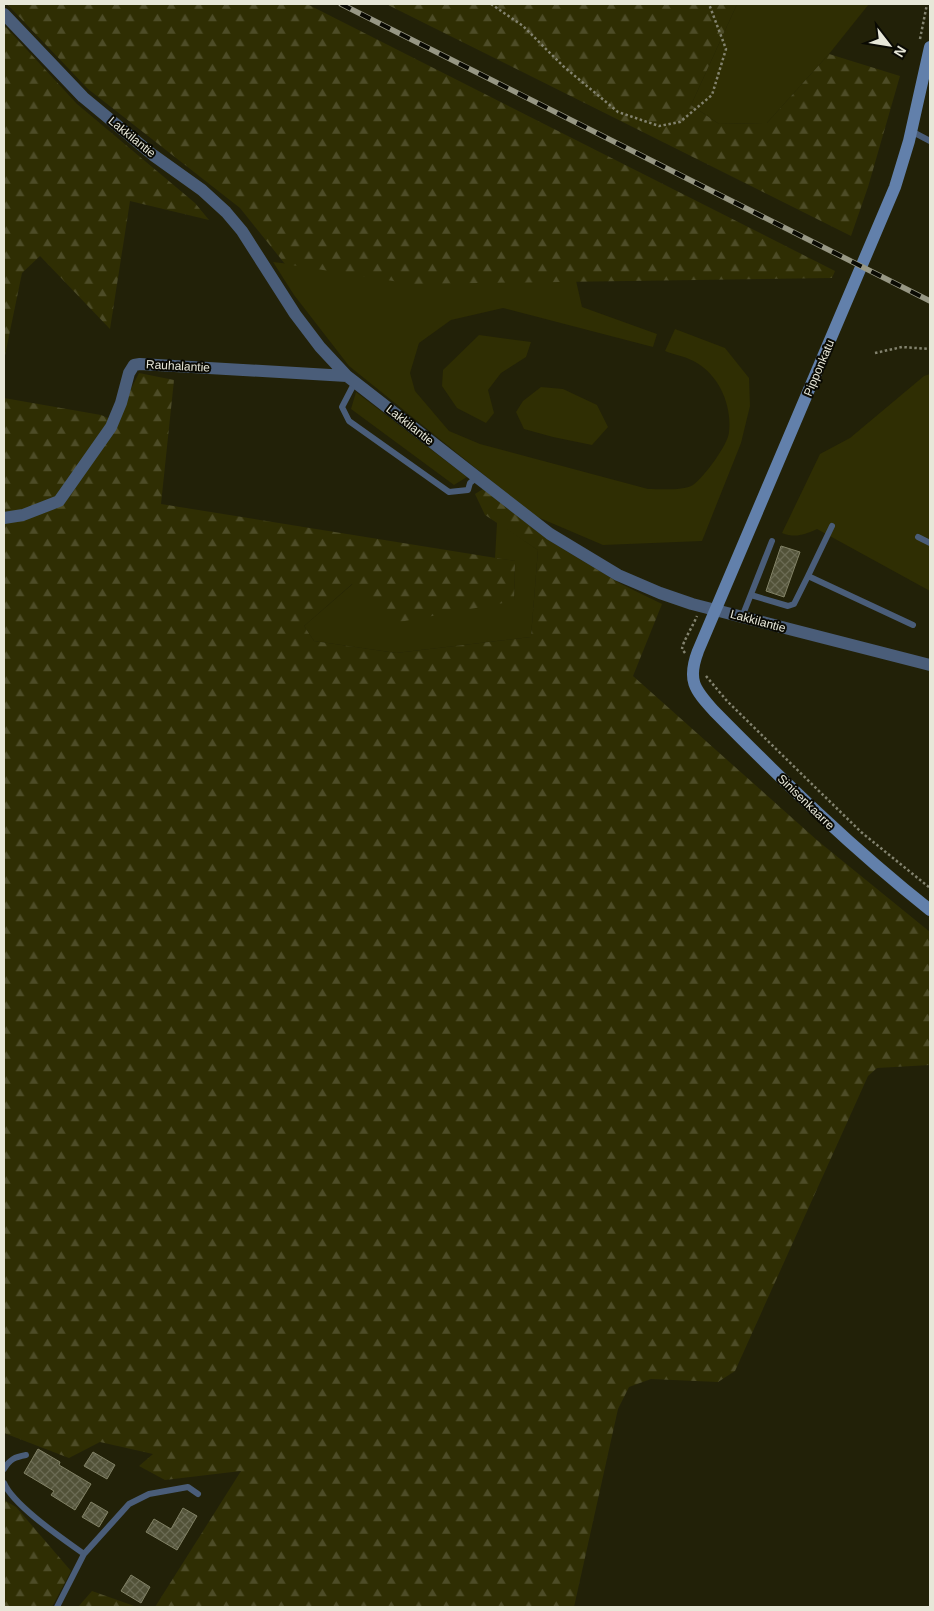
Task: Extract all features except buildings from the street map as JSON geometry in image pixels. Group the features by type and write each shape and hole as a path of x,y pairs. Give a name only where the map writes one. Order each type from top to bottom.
{"street":[{"name":"Lakkilantie","path":"4,14 83,97 153,155 202,190 226,212 242,231 295,314 320,347 351,379 550,534 618,574 660,593 701,607 930,664"},
{"name":"Pipponkatu","path":"693,684 694,662 715,610 895,187 911,131 925,43"},
{"name":"Rauhalantie","path":"4,518 23,515 60,501 111,427 121,402 129,373 134,365 351,379"},
{"name":"Sinisenkaarre","path":"693,684 700,697 813,809 872,864 930,910"}],"lane":[{"path":"911,131 930,141"},
{"path":"351,379 342,407 350,421 448,492 468,490 470,483 477,477"},
{"path":"751,595 788,606 794,604 832,526"},
{"path":"918,537 930,544"},
{"path":"742,617 772,541"},
{"path":"808,576 913,625"},
{"path":"4,1468 15,1457 26,1454"},
{"path":"4,1483 7,1491 39,1520 84,1554"},
{"path":"57,1607 84,1554 129,1504 149,1494 188,1487 198,1494"}],"path":[{"path":"491,4 523,26 563,66 618,112 659,126 680,122 712,95 726,49 709,4"},
{"path":"925,43 927,4"},
{"path":"875,352 902,347 930,349"},
{"path":"701,607 682,649 727,701 822,795 861,832 930,888"}],"green space":[{"path":"7,4 307,4 835,271 832,278 412,284 285,264 240,208 88,89"},
{"path":"386,4 737,4 691,105 719,124 767,123 829,54 900,76 868,187 851,236"},
{"path":"737,4 869,4 829,54 767,123 719,124 691,105"},
{"path":"4,25 77,104 195,203 209,220 130,201 110,329 40,256 22,273 4,360"},
{"path":"273,262 408,278 575,276 582,307 657,334 653,347 503,308 451,320 419,343 410,373 415,391 449,431 480,444 648,489 677,489 693,485 715,460 728,438 729,412 718,384 705,369 693,361 665,351 675,329 725,348 749,378 750,406 741,443 702,541 603,545 535,516 349,366 294,295"},
{"path":"479,335 531,342 526,357 501,373 488,390 494,413 486,423 457,408 442,386 443,370"},
{"path":"139,373 174,380 161,504 515,561 514,601 394,623 352,584 304,626 314,641 396,653 531,637 538,550 485,515 475,494 483,489 548,540 621,584 662,604 633,676 818,841 930,932 930,1065 877,1068 868,1076 735,1371 718,1382 651,1379 629,1387 618,1409 574,1607 155,1607 241,1471 165,1480 139,1466 153,1454 100,1442 69,1458 4,1433 4,398 101,415 115,421"},
{"path":"930,374 930,591 817,529 800,535 782,533 820,454 850,438 924,376"},
{"path":"541,387 563,389 597,405 608,427 592,445 524,429 516,412 523,401"},
{"path":"356,392 467,477 454,485 351,409"},
{"path":"497,522 538,550 531,637 396,653 314,641 304,626 356,581 514,601 515,561 495,558"},
{"path":"4,1500 16,1507 71,1571 52,1607 4,1607"},
{"path":"92,1591 137,1607 78,1607"}],"railway":[{"path":"341,4 930,301"}]}
